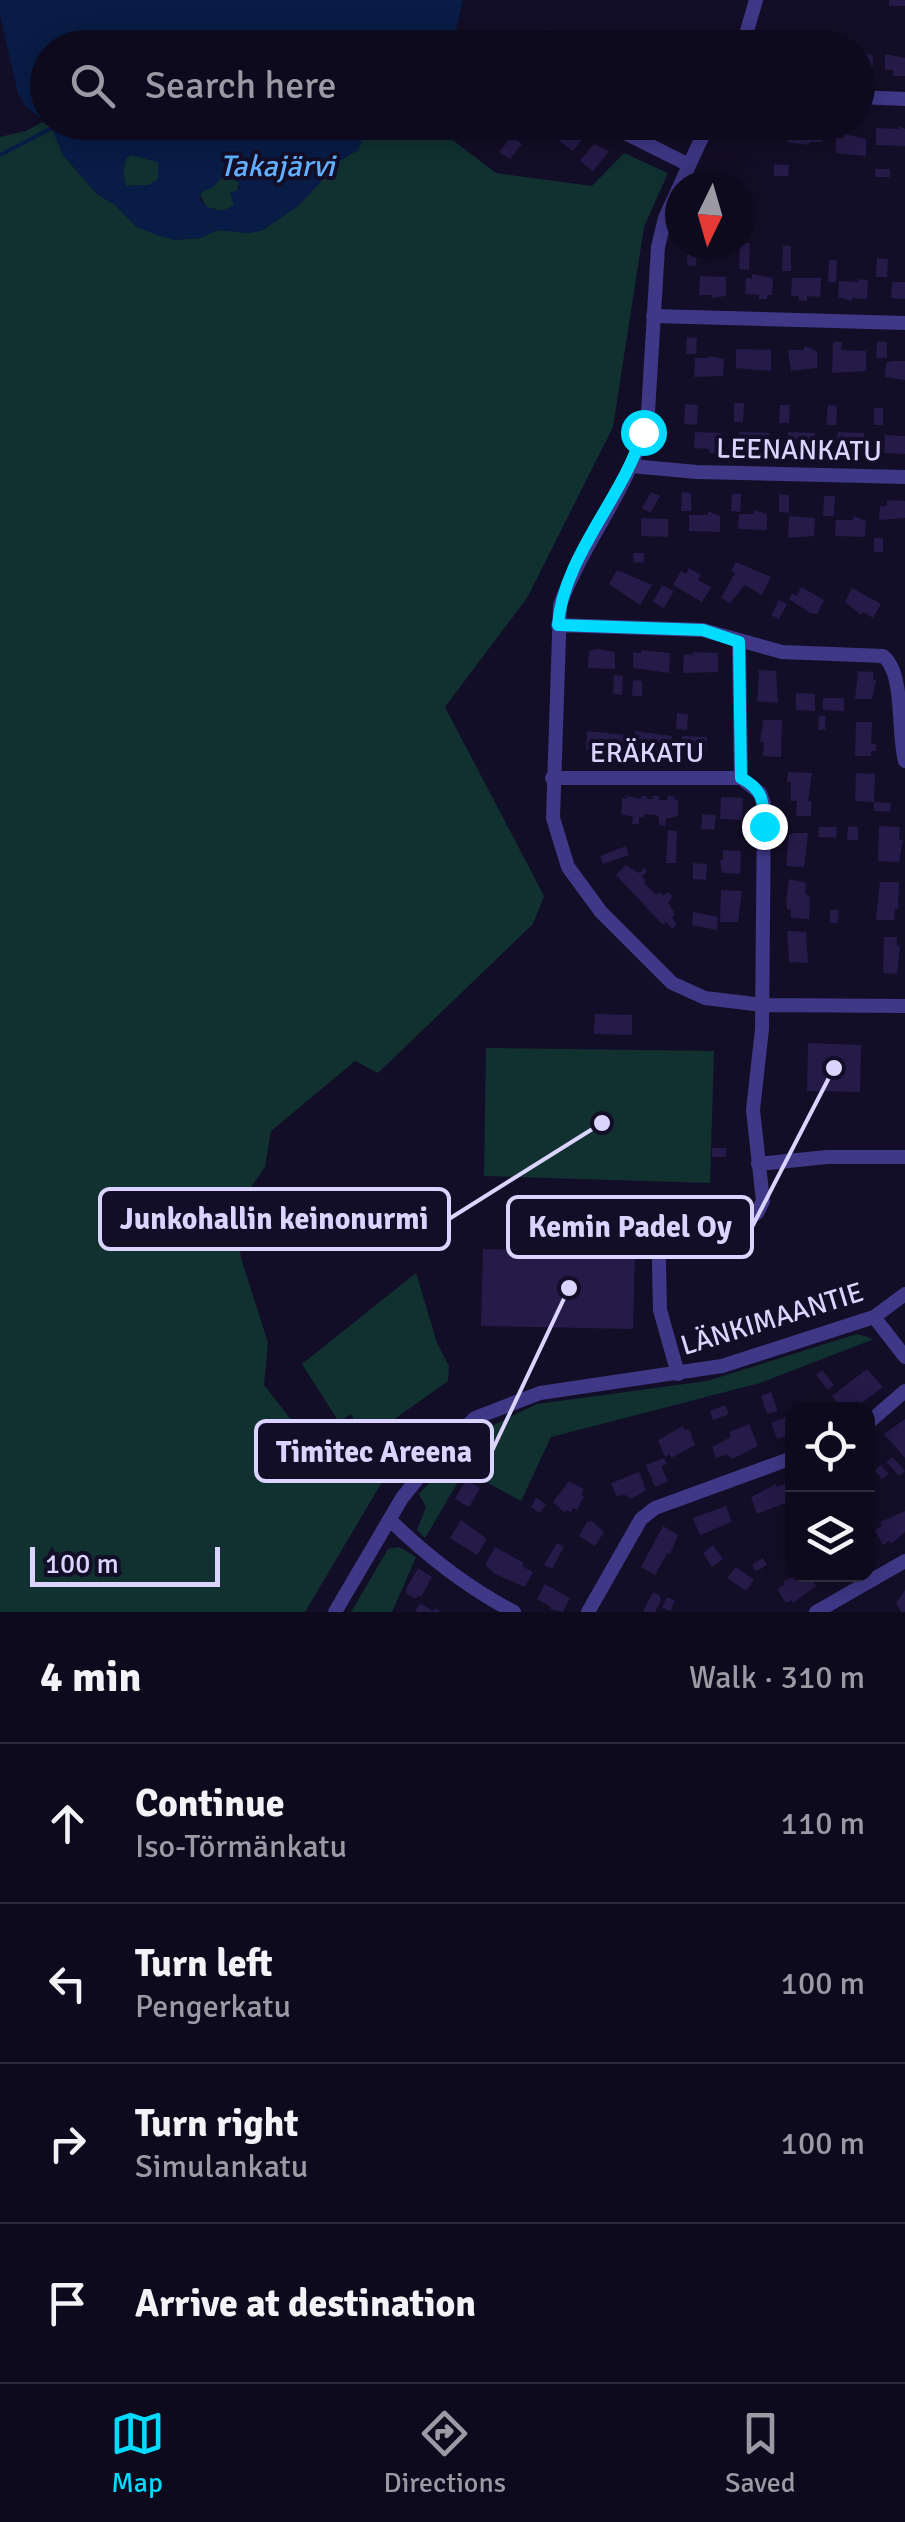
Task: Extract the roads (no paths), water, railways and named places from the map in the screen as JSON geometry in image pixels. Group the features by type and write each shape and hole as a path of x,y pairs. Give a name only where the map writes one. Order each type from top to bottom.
{"street":[{"path":"747,30 756,0"},
{"path":"875,98 905,99"},
{"path":"641,140 688,165"},
{"path":"700,140 665,218 658,247 648,412 631,466 570,577 560,606 552,778 558,841 575,878 601,912 672,983 705,998 762,1005 905,1006"},
{"path":"652,316 905,323"},
{"name":"LEENANKATU","path":"631,466 697,472 905,478"},
{"path":"558,625 703,630 782,652 874,654 888,658 900,684 900,736 905,761"},
{"path":"678,1374 660,1310 658,1220 748,1220 763,1201 753,1110 762,1005 764,804 760,793 741,778 739,642"},
{"name":"ERÄKATU","path":"552,778 741,778"},
{"path":"758,1164 827,1157 905,1158"},
{"name":"LÄNKIMAANTIE","path":"335,1612 402,1498 462,1428 488,1411 540,1393 722,1366 874,1318 905,1294"},
{"path":"874,1318 905,1358"},
{"path":"875,1416 905,1391"},
{"path":"588,1612 641,1519 655,1508 785,1461"},
{"path":"390,1520 420,1549 514,1612"},
{"path":"816,1612 905,1561"}],"water":[{"name":"Takajärvi","path":"0,0 463,0 456,30 30,30 30,110 18,94"},
{"name":"Takajärvi","path":"57,140 362,140 358,150 341,160 299,205 263,230 217,230 200,238 175,240 137,227 114,204 98,195 63,155","holes":["132,155 158,162 158,179 149,185 126,186 126,158","223,176 239,182 239,189 230,193 234,205 225,210 207,207 200,200 201,192 213,187"]}],"waterway":[{"path":"0,155 30,139"}],"place":[{"name":"Kemin Padel Oy","path":"834,1068"},
{"name":"Junkohallin keinonurmi","path":"602,1123"},
{"name":"Timitec Areena","path":"569,1288"}]}
